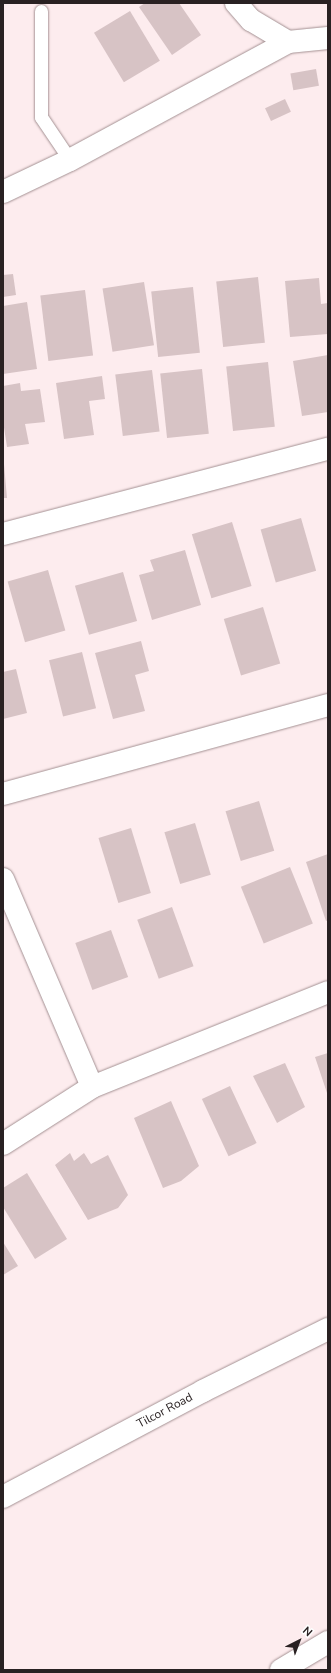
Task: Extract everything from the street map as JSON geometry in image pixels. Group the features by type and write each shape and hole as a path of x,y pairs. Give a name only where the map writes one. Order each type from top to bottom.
{"street":[{"path":"236,3 251,20 288,42"},
{"path":"3,192 70,160 288,42 328,38"},
{"path":"3,534 328,449"},
{"path":"3,794 328,705"},
{"path":"3,879 92,1087"},
{"path":"3,1144 92,1087 328,992"},
{"name":"Tilcor Road","path":"3,1497 203,1391 328,1329"},
{"path":"281,1670 328,1642"}],"lane":[{"path":"41,11 41,117 70,160"}],"building":[{"path":"145,3 179,3 201,35 172,55 139,7"},
{"path":"130,11 160,61 124,82 94,33"},
{"path":"316,69 319,86 293,90 290,74"},
{"path":"285,99 291,112 271,121 265,108"},
{"path":"13,274 16,295 3,297 3,275"},
{"path":"258,277 265,343 223,347 216,281"},
{"path":"319,278 321,304 328,303 328,334 290,337 285,281"},
{"path":"144,282 154,345 113,352 103,289"},
{"path":"193,287 200,353 158,357 151,291"},
{"path":"85,290 93,356 48,361 40,295"},
{"path":"27,302 37,369 3,374 3,306"},
{"path":"328,355 328,412 302,416 293,361"},
{"path":"268,362 275,427 233,431 226,366"},
{"path":"202,369 209,434 167,438 160,373"},
{"path":"152,370 160,432 123,436 115,375"},
{"path":"102,376 105,399 89,401 94,435 64,439 56,383"},
{"path":"20,383 21,391 40,389 45,422 25,424 29,444 7,447 3,421 3,386"},
{"path":"4,464 7,498 3,498"},
{"path":"301,518 316,571 276,582 261,530"},
{"path":"232,522 252,586 211,598 192,534"},
{"path":"185,550 201,605 152,620 139,575 154,571 150,560"},
{"path":"48,570 65,631 25,642 8,582"},
{"path":"123,572 137,621 89,635 75,586"},
{"path":"263,607 280,663 241,675 224,619"},
{"path":"141,641 149,671 135,675 145,711 113,719 95,653"},
{"path":"82,652 96,708 63,717 49,660"},
{"path":"16,669 27,713 3,719 3,672"},
{"path":"259,801 274,851 241,861 226,811"},
{"path":"195,823 211,875 180,884 164,832"},
{"path":"131,828 151,893 118,903 98,838"},
{"path":"328,854 328,920 326,921 306,862"},
{"path":"290,867 313,924 264,943 241,887"},
{"path":"172,907 194,966 159,979 137,920"},
{"path":"111,930 128,977 92,990 75,943"},
{"path":"328,1053 328,1096 315,1057"},
{"path":"285,1063 305,1107 277,1123 253,1076"},
{"path":"230,1086 257,1143 229,1156 202,1099"},
{"path":"171,1101 199,1166 181,1181 163,1188 134,1118"},
{"path":"70,1153 74,1161 84,1153 91,1164 108,1155 128,1195 118,1208 88,1220 55,1165"},
{"path":"27,1173 67,1239 35,1259 3,1207 3,1188"},
{"path":"3,1242 18,1266 3,1275"}]}
